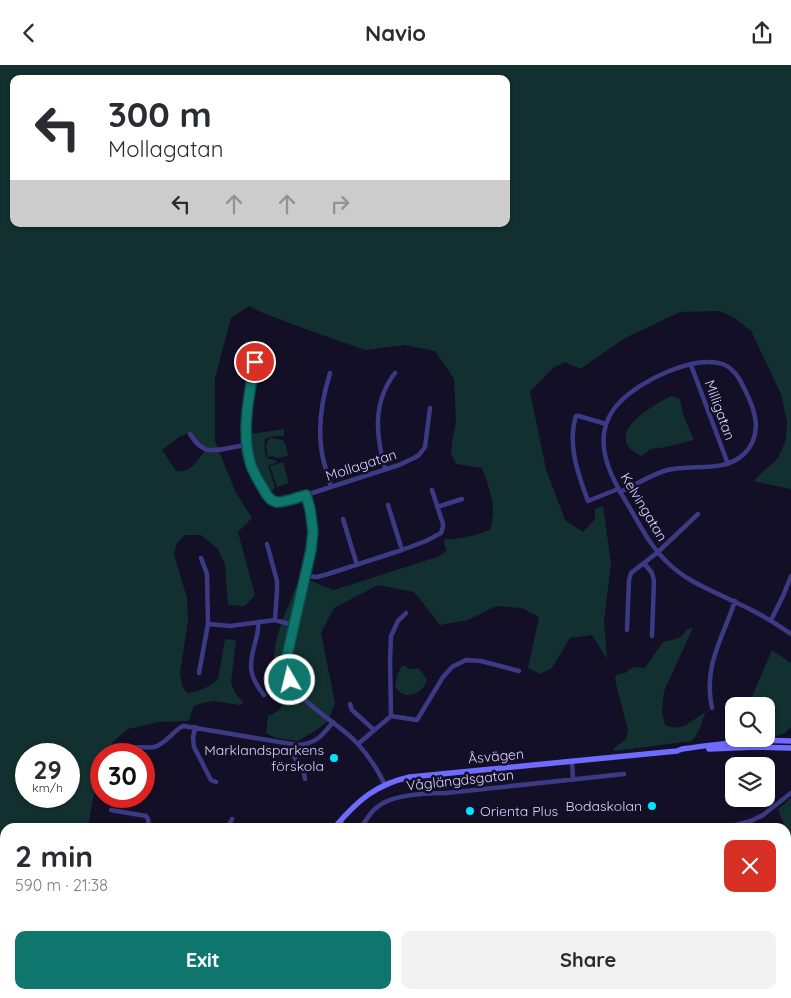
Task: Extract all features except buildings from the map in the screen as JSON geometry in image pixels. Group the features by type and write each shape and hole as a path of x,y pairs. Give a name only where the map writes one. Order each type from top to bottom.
{"street":[{"name":"Mollagatan","path":"258,346 249,397 246,445 256,477 269,498 274,501 280,502 306,495 414,458 422,451 427,440 430,407"},
{"name":"Kelvingatan","path":"728,464 746,452 754,437 756,424 753,407 740,379 726,365 710,362 691,365 662,374 644,383 622,399 608,418 604,434 605,455 609,468 619,491 658,552 668,564 696,584 735,601 791,633"},
{"name":"Milligatan","path":"691,365 728,464"},
{"path":"330,373 324,395 320,432 324,464 331,487"},
{"path":"385,469 380,448 377,419 381,401 395,373"},
{"path":"606,424 576,416 573,431 575,459 588,501 619,491 652,475 666,471 728,464"},
{"path":"190,434 196,443 206,450 246,445"},
{"path":"305,576 322,576 357,565 402,550 440,533 443,527 432,490"},
{"path":"306,495 313,531 311,550 287,656 288,673 293,686 304,699 358,744 378,771 384,785"},
{"path":"438,507 462,499"},
{"path":"388,505 402,550"},
{"path":"628,630 629,580 632,573 658,552 698,514"},
{"path":"343,519 357,565"},
{"path":"267,544 277,581 274,620"},
{"path":"199,673 208,624 207,574 201,557"},
{"path":"644,563 652,573 654,581 652,636"},
{"path":"771,620 791,576"},
{"path":"712,708 709,690 710,668 735,601"},
{"path":"391,716 391,636 398,621 406,613"},
{"path":"208,624 230,627 274,620 293,625"},
{"path":"258,623 257,637 250,662 252,674 258,688 264,695"},
{"path":"358,744 391,716 417,720 443,677 452,667 466,660 482,661 519,671"},
{"path":"350,703 352,710 374,730"},
{"path":"155,746 181,727 186,726 307,745 320,738 332,722"},
{"path":"195,727 194,747 212,781 216,783"},
{"name":"Åsvägen","path":"677,751 744,742 791,741"},
{"path":"292,744 293,756 306,779"},
{"name":"Åsvägen","path":"340,822 362,799 384,785 399,779 422,775 677,751 732,748 791,748"},
{"path":"572,761 573,780"},
{"name":"Våglängdsgatan","path":"364,823 380,805 386,801 402,797 624,774"},
{"path":"743,823 763,815 791,793"},
{"path":"111,810 146,816 148,823"},
{"path":"230,823 232,819"}],"green space":[{"path":"0,65 791,65 791,489 753,481 778,458 786,440 787,422 781,394 751,331 736,319 720,311 680,312 625,338 580,369 565,362 553,368 530,392 546,469 565,520 583,532 595,519 595,509 603,506 611,563 604,621 607,659 592,635 570,638 552,668 540,674 528,668 539,617 522,608 496,606 468,620 440,625 414,592 378,585 334,608 321,633 335,703 328,721 298,741 276,738 266,733 268,716 280,709 283,704 282,692 274,672 274,656 278,634 299,580 311,581 333,590 440,556 447,550 444,544 445,539 462,538 490,530 493,506 482,468 456,464 451,453 456,422 454,379 435,351 405,345 365,350 263,313 249,306 231,318 215,378 215,441 236,493 252,518 238,532 255,595 245,606 228,605 225,565 218,549 201,535 185,535 177,543 174,554 187,598 188,622 180,672 182,686 187,693 203,689 218,680 225,639 236,640 231,682 235,693 244,703 239,705 214,701 203,703 194,706 187,721 159,722 128,729 113,742 90,743 91,808 89,823 0,823","holes":["191,432 206,449 190,468 176,471 162,450 179,437"]},
{"path":"671,396 680,399 683,414 694,440 651,449 641,456 632,451 628,446 626,438 627,430 648,409"},
{"path":"284,429 284,436 273,436 265,439 268,459 278,462 268,465 275,488 270,493 259,474 253,455 250,434"},
{"path":"270,438 283,440 288,456 268,457 266,446"},
{"path":"283,462 289,483 277,487 270,466"},
{"path":"693,628 664,691 662,711 665,725 672,727 683,727 706,712 696,735 692,741 615,751 613,749 626,739 628,730 615,680 616,675 625,673 633,667 645,668 663,642 680,637 687,629"},
{"path":"772,650 791,663 791,727 788,730 775,736 775,697 752,697"},
{"path":"402,666 406,666 409,669 419,668 427,680 423,687 413,695 405,695 395,687 397,675"},
{"path":"791,798 791,823 783,823 778,809"}],"place":[{"name":"Marklandsparkens förskola","path":"334,758"},
{"name":"Bodaskolan","path":"652,806"},
{"name":"Orienta Plus","path":"470,811"}],"route":[{"path":"255,362 246,431 246,445 252,468 269,498 274,501 280,502 306,495 313,531 311,550 288,647 286,665 290,680"}]}
